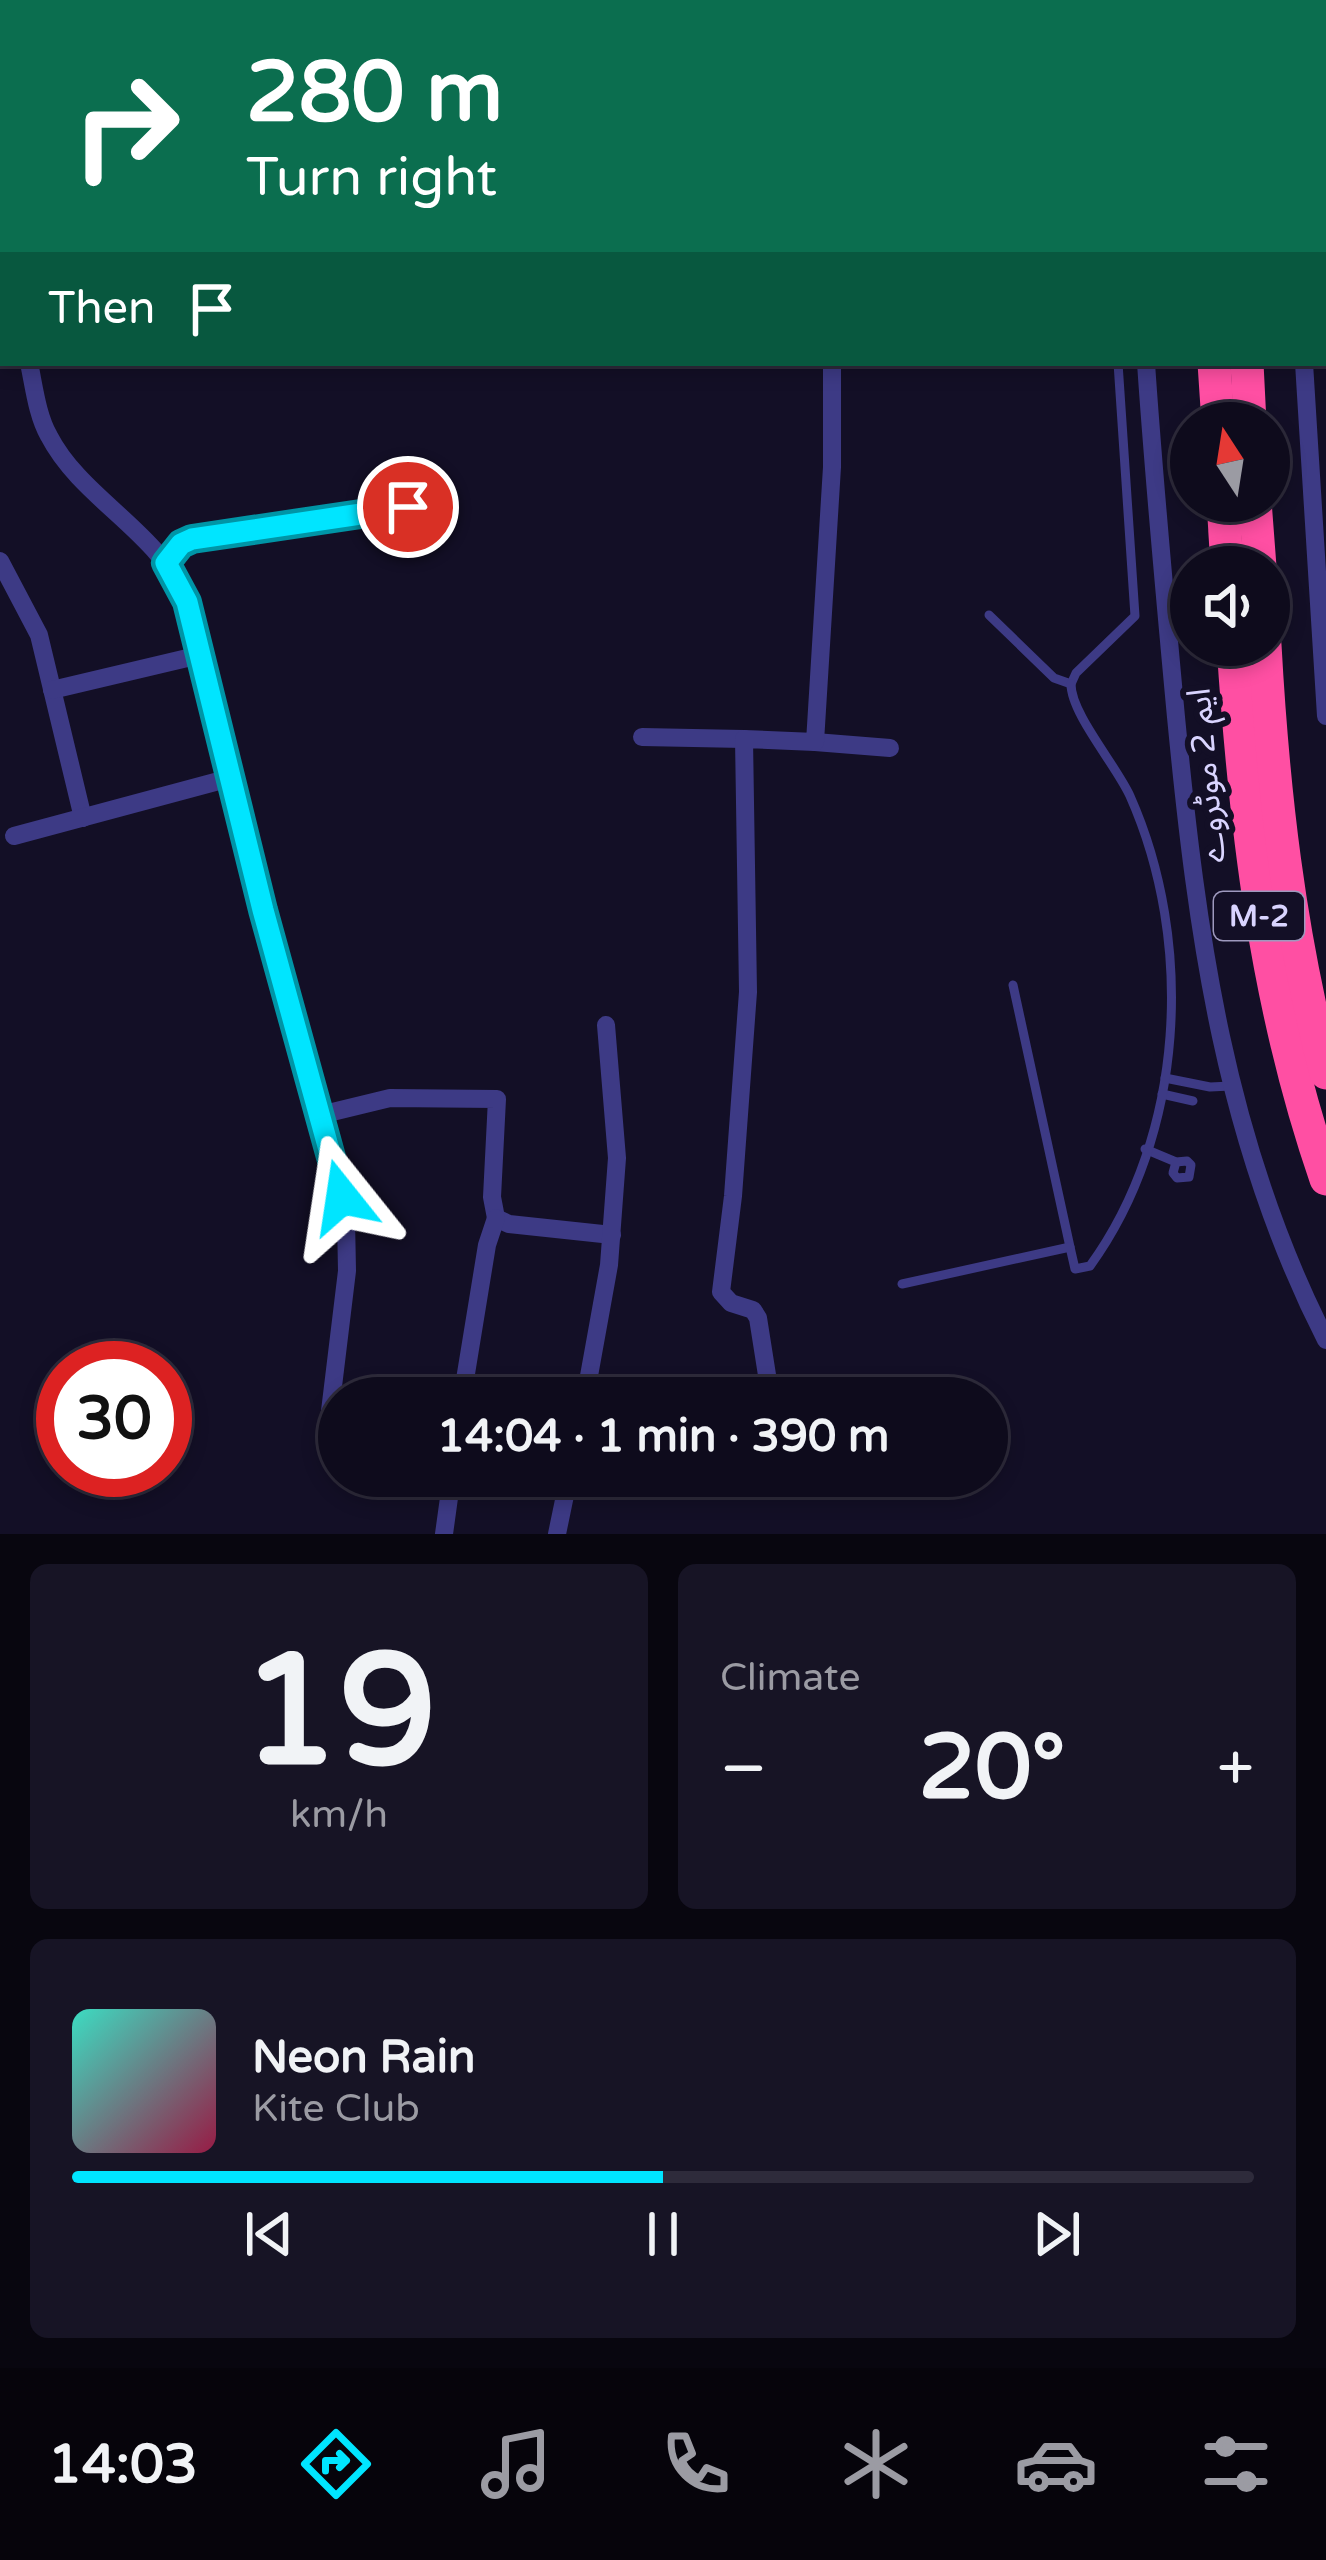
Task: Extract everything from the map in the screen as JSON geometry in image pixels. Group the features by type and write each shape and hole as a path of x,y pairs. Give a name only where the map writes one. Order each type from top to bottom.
{"highway":[{"path":"1214,366 1217,402"},
{"path":"1247,366 1249,402"},
{"name":"ایم 2 موٹروے","path":"1235,666 1262,931 1294,1072 1326,1179"},
{"name":"ایم 2 موٹروے","path":"1266,666 1284,871 1326,1072"}],"street":[{"path":"29,366 47,434 102,501 166,563 182,587 342,1197 349,1246 334,1377"},
{"path":"815,742 832,467 832,366"},
{"path":"1146,366 1189,854 1214,1018 1283,1252 1326,1340"},
{"path":"1304,366 1326,716"},
{"path":"166,563 181,544 192,539 408,507"},
{"path":"0,561 34,620 83,818"},
{"path":"52,690 200,655"},
{"path":"642,736 890,748"},
{"path":"744,739 748,992 721,1292 731,1303 753,1310 758,1318 768,1377"},
{"path":"14,836 230,778"},
{"path":"587,1377 611,1235 617,1158 606,1024"},
{"path":"320,1115 390,1098 497,1099 492,1197 496,1218 487,1245 465,1377"},
{"path":"496,1218 509,1224 611,1235"},
{"path":"444,1534 449,1497"},
{"path":"556,1534 564,1497"}],"lane":[{"path":"1013,985 1075,1269 1090,1266 1121,1220 1162,1094 1174,1019 1158,878 1128,790 1074,700 1071,684 1135,616 1118,366"},
{"path":"989,615 1054,678 1071,684"},
{"path":"1165,1078 1210,1088 1231,1086"},
{"path":"1162,1094 1193,1101"},
{"path":"1145,1149 1175,1162"},
{"path":"902,1284 1070,1247"}],"route":[{"path":"342,1197 263,910 187,602 166,563 181,544 192,539 408,507"}]}
